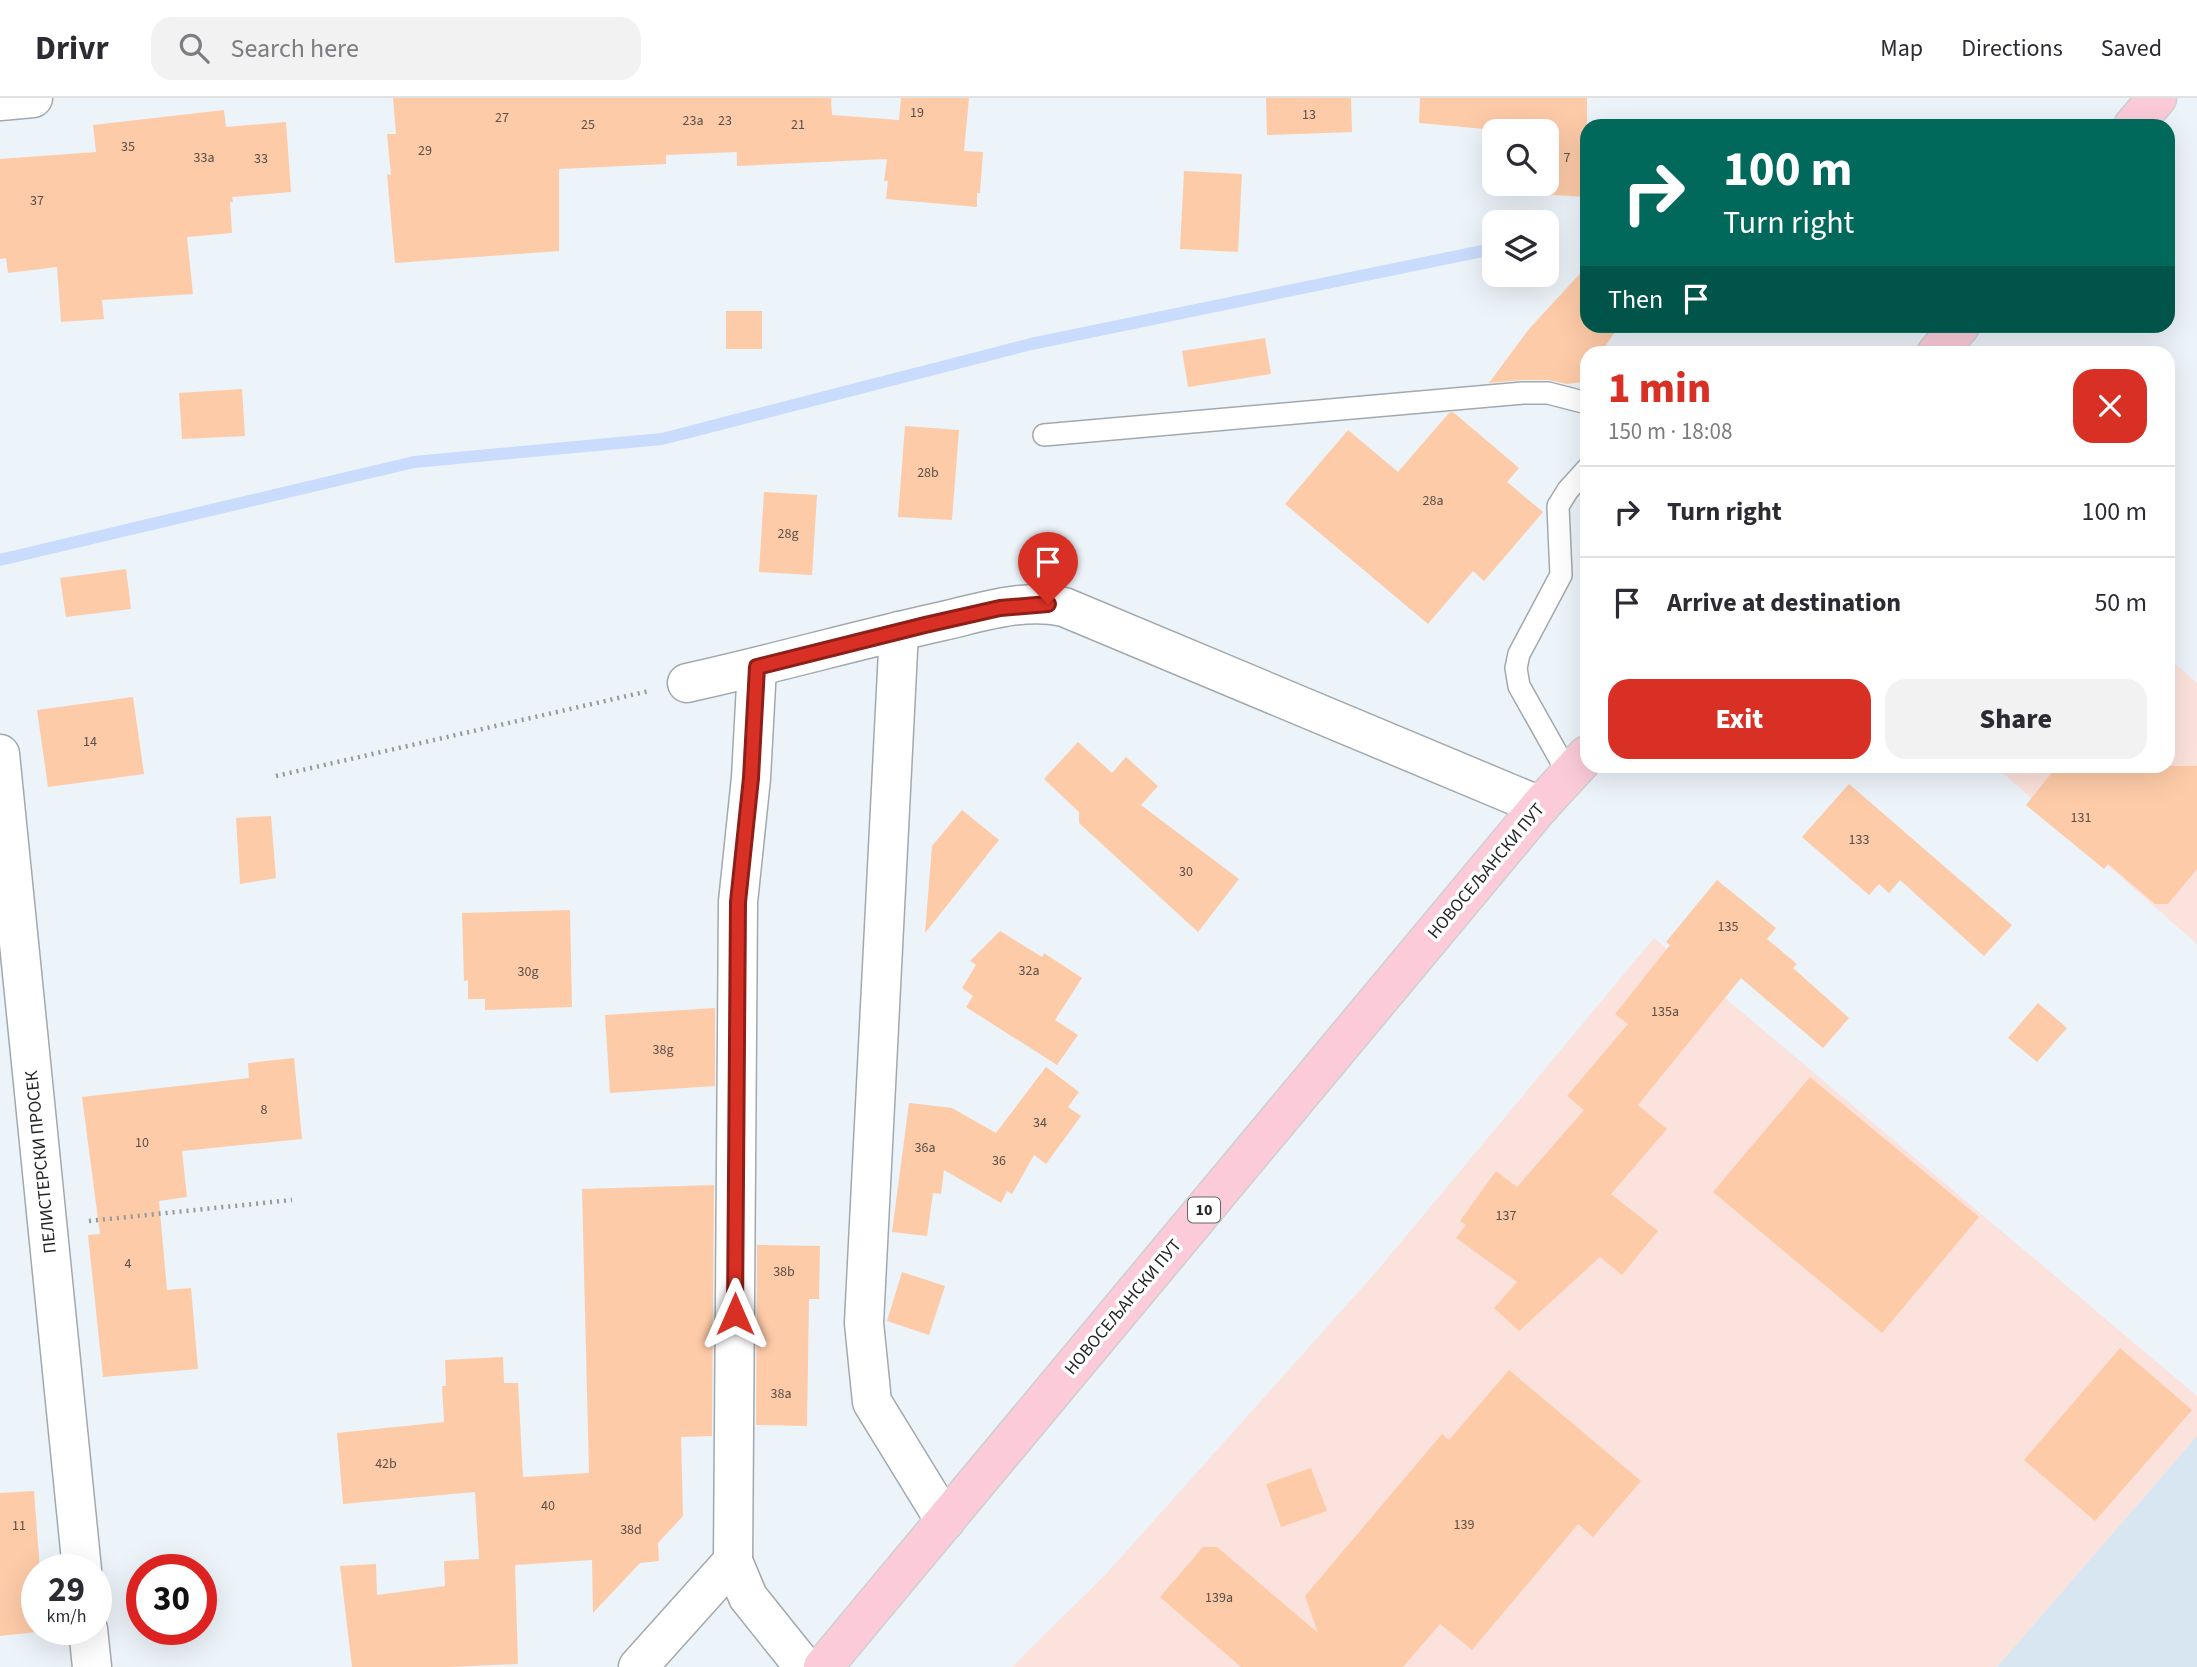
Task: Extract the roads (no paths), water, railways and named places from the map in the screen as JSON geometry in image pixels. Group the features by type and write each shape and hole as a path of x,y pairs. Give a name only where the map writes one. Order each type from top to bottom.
{"main road":[{"path":"2139,119 2157,98"},
{"name":"НОВОСЕЉАНСКИ ПУТ","path":"823,1667 1540,806 1578,765"}],"street":[{"path":"0,102 33,98"},
{"path":"687,683 1000,608 1048,604 1064,607 1540,806"},
{"path":"899,631 864,1323 872,1402 945,1521"},
{"path":"757,667 751,778 738,902 733,1561 748,1597 804,1667"},
{"name":"ПЕЛИСТЕРСКИ ПРОСЕК","path":"0,754 80,1554"},
{"path":"638,1667 733,1561"},
{"path":"90,1645 92,1667"}],"lane":[{"path":"1044,435 1523,393 1548,393 1580,400"},
{"path":"1578,765 1519,686 1516,668 1519,654 1561,575 1558,506 1580,477"}],"waterway":[{"path":"0,560 414,462 662,439 1031,344 1482,251"}]}
